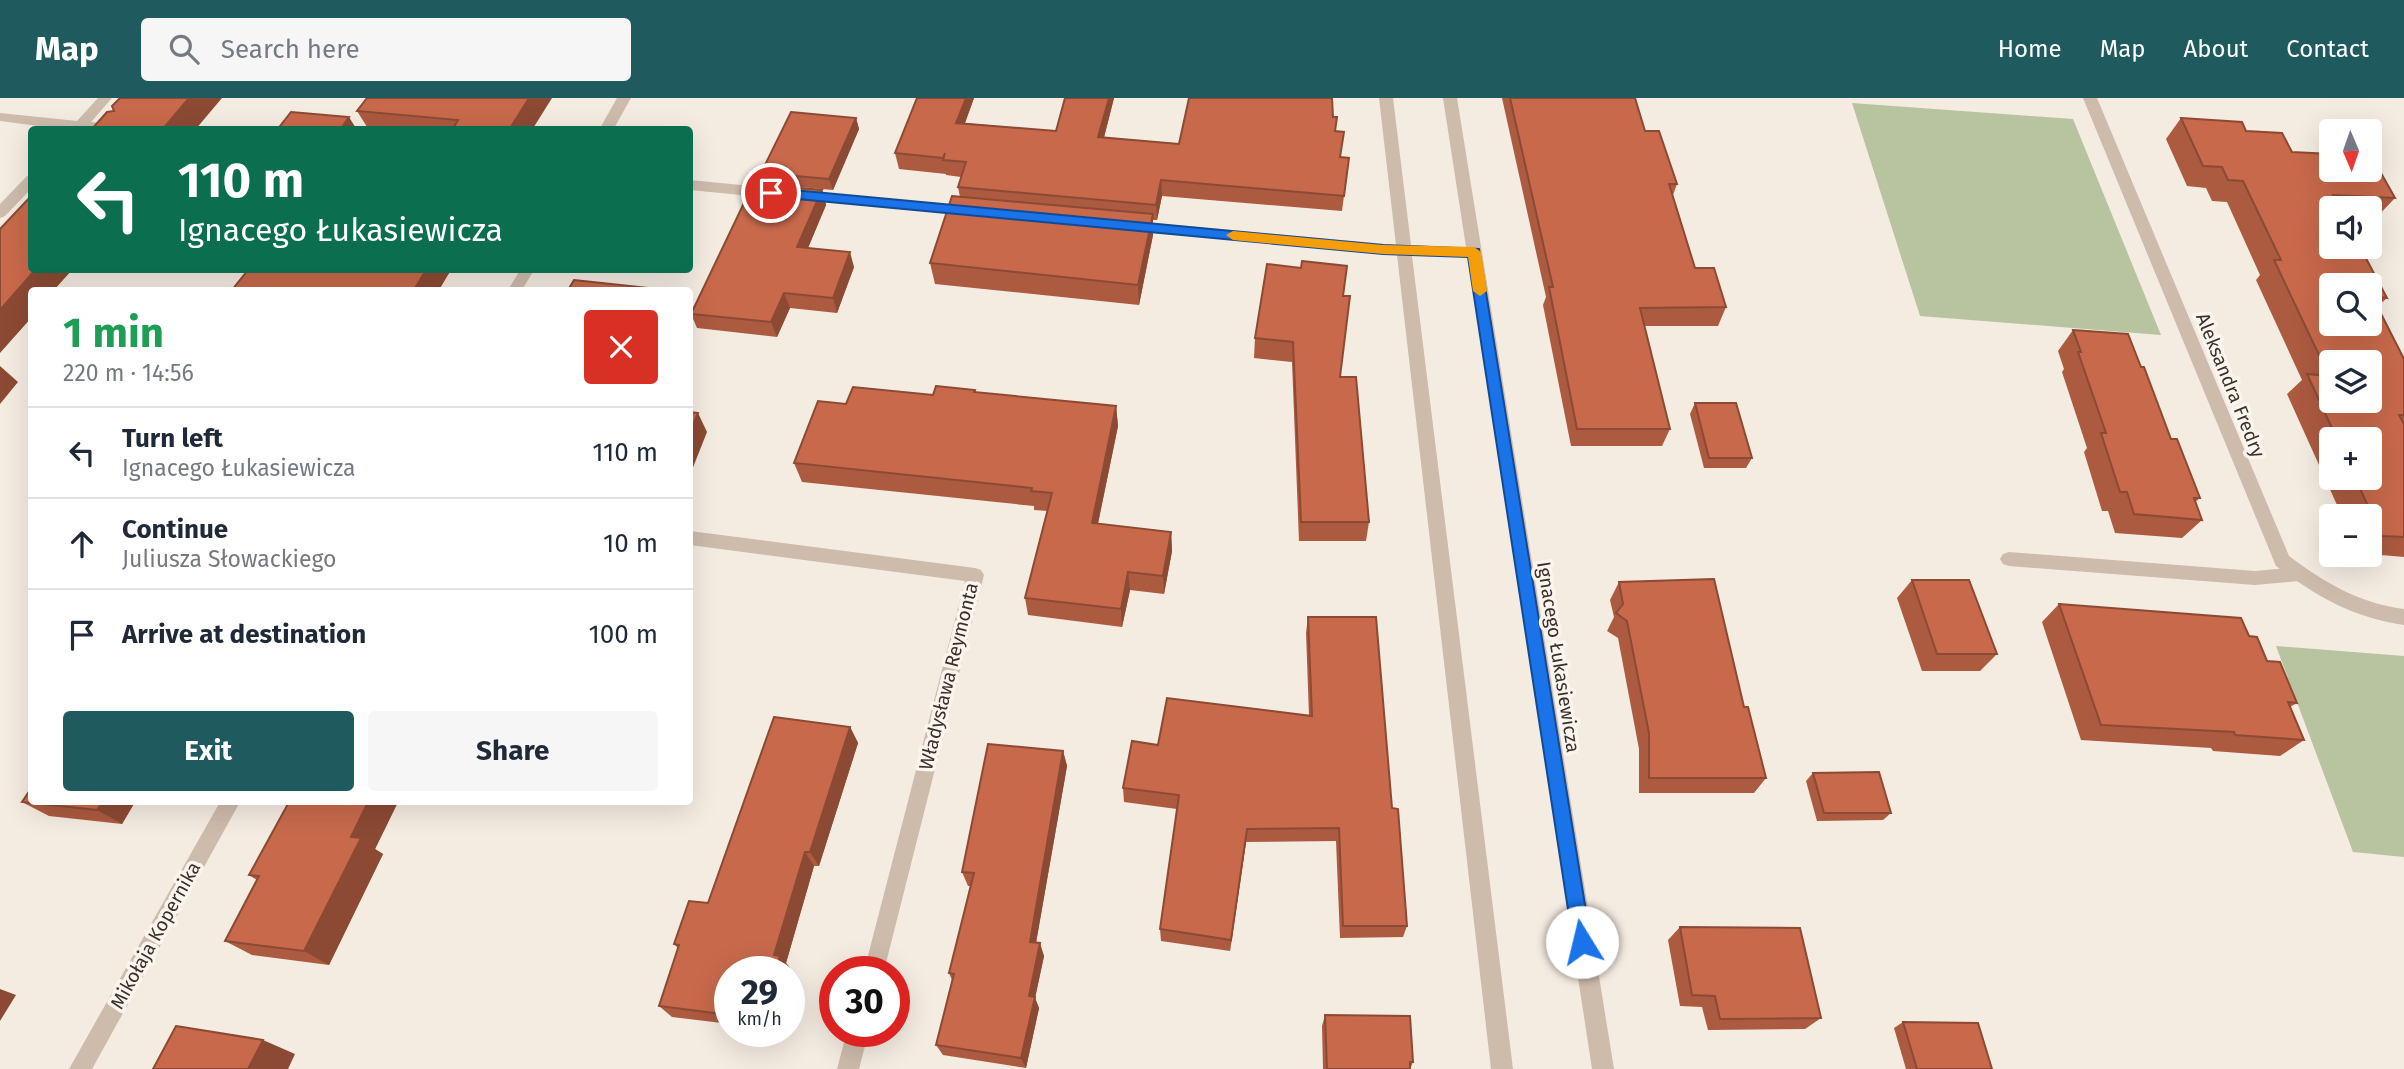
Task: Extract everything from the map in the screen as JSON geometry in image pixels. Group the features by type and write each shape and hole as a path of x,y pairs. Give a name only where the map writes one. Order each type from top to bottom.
{"street":[{"path":"79,126 105,98"},
{"path":"608,126 624,98"},
{"path":"1386,98 1502,1069"},
{"name":"Ignacego Łukasiewicza","path":"1450,98 1603,1069"},
{"name":"Aleksandra Fredry","path":"2090,98 2282,561 2320,590 2375,612 2404,617"},
{"path":"0,117 70,126"},
{"path":"0,213 28,183"},
{"path":"693,185 993,213"},
{"path":"1118,225 1404,251 1474,252"},
{"name":"Władysława Reymonta","path":"693,538 975,575 878,956"},
{"path":"2009,559 2255,578 2299,574"},
{"name":"Mikołaja Kopernika","path":"80,1069 228,805"},
{"path":"848,1069 854,1047"}],"green space":[{"path":"1852,103 2073,119 2161,335 1920,316"},
{"path":"2276,646 2404,656 2404,857 2353,852"}],"building":[{"path":"120,98 189,98 165,126 95,126 107,112 114,111 112,106"},
{"path":"367,98 529,98 512,126 454,126 458,120 357,111"},
{"path":"917,98 966,98 956,123 1056,131 1065,98 1109,98 1098,137 1179,144 1189,98 1332,98 1333,117 1337,117 1335,131 1344,132 1340,157 1349,158 1344,196 1161,180 1156,205 958,187 966,162 943,160 945,153 943,158 895,153"},
{"path":"1510,98 1635,98 1645,131 1659,131 1677,184 1669,184 1695,268 1714,268 1726,307 1640,308 1670,429 1577,429 1549,287 1553,287"},
{"path":"291,112 349,117 343,126 280,126"},
{"path":"791,112 856,118 829,179 761,173"},
{"path":"2181,118 2242,122 2246,131 2282,133 2292,152 2319,153 2319,182 2382,182 2382,175 2395,198 2319,196 2319,259 2366,259 2374,273 2319,273 2319,336 2382,336 2382,316 2404,359 2404,415 2399,415 2404,424 2404,537 2382,536 2382,504 2367,504 2361,490 2382,490 2382,427 2331,427 2325,413 2382,413 2382,350 2319,350 2319,355 2274,260 2281,260 2243,181 2228,180 2222,167 2203,166"},
{"path":"753,184 822,190 797,247 850,252 833,298 784,293 771,322 693,314"},
{"path":"952,196 1153,214 1138,285 930,263"},
{"path":"28,199 28,273 32,273 0,310 0,229"},
{"path":"1302,261 1347,266 1343,296 1350,296 1340,377 1356,377 1369,522 1301,522 1293,342 1255,338 1267,264 1301,268"},
{"path":"246,273 424,273 416,287 234,287"},
{"path":"574,280 640,287 570,287"},
{"path":"2073,330 2128,334 2141,367 2144,367 2171,439 2177,439 2200,498 2194,498 2202,520 2134,514 2127,492 2120,492 2101,433 2106,433"},
{"path":"2307,374 2319,375 2319,400"},
{"path":"936,386 1116,406 1092,523 1171,532 1163,576 1128,572 1121,609 1025,598 1052,493 1031,491 1032,488 794,463 818,401 846,404 853,387 933,395"},
{"path":"1695,403 1736,403 1752,458 1709,458"},
{"path":"693,412 698,413 693,425"},
{"path":"1714,579 1744,707 1748,707 1766,778 1649,778 1649,733 1627,621 1616,613 1623,604 1619,582"},
{"path":"1912,580 1969,580 1997,654 1937,654"},
{"path":"2059,604 2241,618 2249,636 2257,637 2267,661 2280,662 2297,703 2288,702 2304,740 2235,735 2234,732 2101,725"},
{"path":"1308,617 1376,617 1392,808 1398,809 1407,926 1343,926 1339,828 1247,829 1231,940 1160,929 1179,795 1123,788 1132,741 1158,745 1167,698 1312,716"},
{"path":"774,717 850,727 810,852 805,852 774,955 780,956 714,956 714,1013 659,1006 679,945 674,944 689,901 708,903"},
{"path":"988,744 1063,751 1030,942 1040,943 1029,996 1035,997 1021,1058 936,1045 954,974 949,973 974,873 962,872"},
{"path":"1879,772 1891,813 1824,813 1813,773"},
{"path":"50,805 100,805 97,810"},
{"path":"287,805 367,805 351,837 361,838 304,951 225,941 259,876 249,875"},
{"path":"1680,927 1800,928 1821,1018 1720,1019 1715,996 1692,995"},
{"path":"1325,1015 1410,1016 1413,1062 1410,1062 1410,1069 1327,1069"},
{"path":"1903,1022 1978,1023 1992,1069 1917,1069"},
{"path":"176,1026 263,1040 248,1069 153,1069"}],"slow traffic":[{"path":"1233,235 1383,250 1474,252 1480,291"}],"route":[{"path":"771,193 1383,250 1474,252 1582,942"}]}
